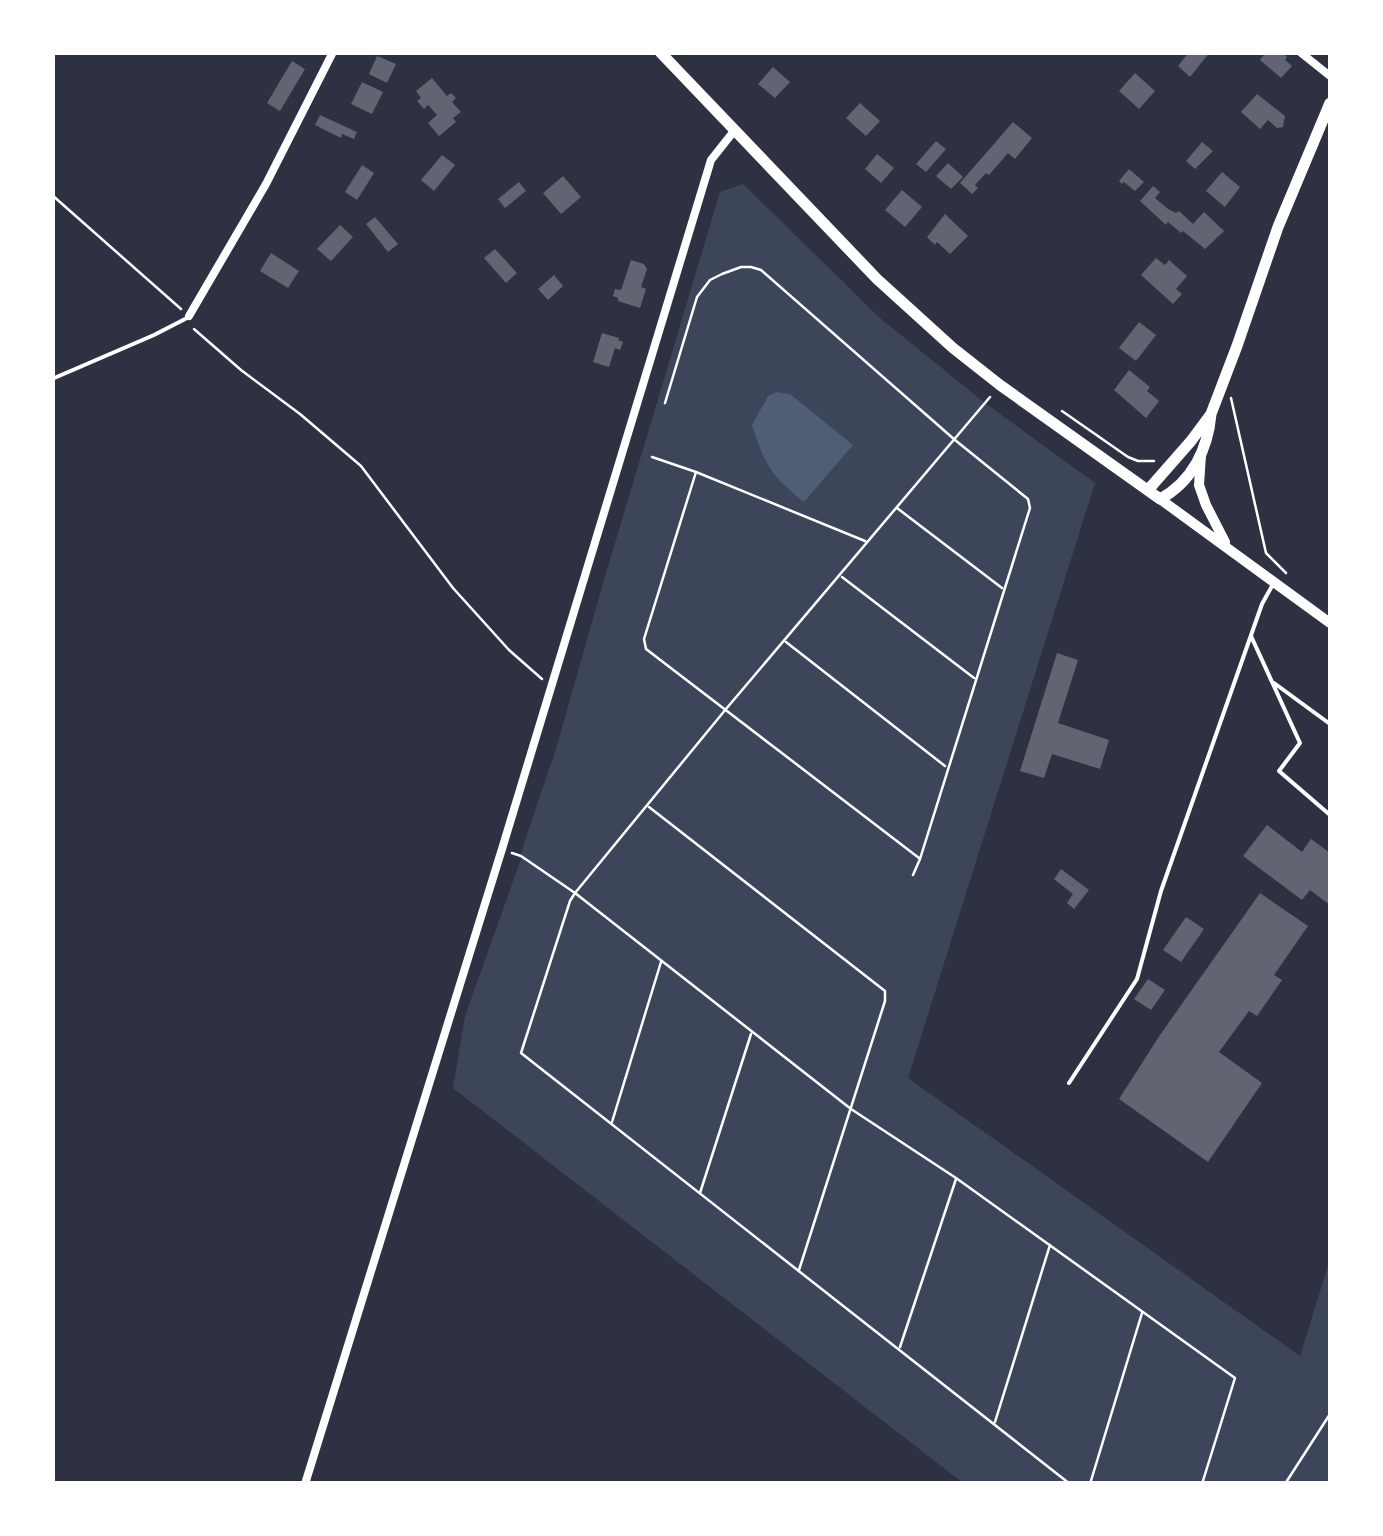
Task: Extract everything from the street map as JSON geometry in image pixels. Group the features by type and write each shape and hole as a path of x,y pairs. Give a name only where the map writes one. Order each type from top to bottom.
{"main road":[{"path":"660,52 877,279 953,348 1160,499 1186,480 1202,454 1210,414"},
{"path":"1148,490 1210,414 1278,227 1330,103"}],"street":[{"path":"187,318 266,184 333,52"},
{"path":"1300,52 1330,76"},
{"path":"304,1484 711,160 734,130"},
{"path":"1202,454 1199,486 1228,548"},
{"path":"1160,499 1330,624"}],"lane":[{"path":"52,379 187,318"},
{"path":"1070,1083 1137,979 1162,891 1262,604 1274,583"},
{"path":"1252,636 1300,743 1280,771 1330,815"},
{"path":"1270,680 1330,724"}],"path":[{"path":"52,195 241,370 361,466 453,588 509,650 552,685"},
{"path":"665,403 697,297 710,280 751,267 760,270 954,440 1028,499 1030,508 913,874"},
{"path":"1230,394 1266,552 1294,582"},
{"path":"990,396 576,893 521,1053 1070,1484"},
{"path":"1060,410 1128,457 1154,460"},
{"path":"652,457 866,542"},
{"path":"696,472 644,644 646,649 920,858"},
{"path":"896,507 1004,590"},
{"path":"840,576 976,680"},
{"path":"785,641 948,768"},
{"path":"647,806 886,991 798,1271"},
{"path":"521,856 576,893 851,1109 956,1178 1235,1378 1202,1484"},
{"path":"612,1123 662,961"},
{"path":"700,1193 751,1032"},
{"path":"899,1348 956,1178"},
{"path":"994,1423 1050,1244"},
{"path":"1090,1484 1142,1310"},
{"path":"1285,1484 1330,1414"}],"shaded area":[{"path":"743,184 880,318 985,403 1095,483 908,1078 1300,1356 1330,1259 1330,1483 963,1483 453,1088 465,1016 556,749 720,192"},
{"path":"777,392 790,394 853,445 804,502 771,469 752,425 768,396"}],"building":[{"path":"1189,52 1210,52 1190,77 1178,66"},
{"path":"1266,52 1282,52 1287,57 1285,60 1292,66 1281,78 1260,60"},
{"path":"377,56 396,64 387,83 369,74"},
{"path":"292,61 305,69 280,111 267,103"},
{"path":"773,67 790,82 775,98 758,84"},
{"path":"1135,73 1155,91 1139,109 1119,91"},
{"path":"432,78 447,96 451,93 456,98 452,102 461,112 453,118 456,122 439,136 428,123 437,115 428,105 424,109 417,101 421,98 416,91"},
{"path":"362,82 383,92 372,114 351,104"},
{"path":"1257,94 1285,116 1283,127 1277,128 1268,120 1260,129 1241,112"},
{"path":"860,103 880,121 866,136 846,118"},
{"path":"320,115 357,132 354,139 342,134 341,138 315,125"},
{"path":"1013,122 1032,138 1015,159 1008,153 989,175 986,173 972,194 960,183"},
{"path":"936,141 946,149 926,172 916,164"},
{"path":"1202,142 1213,151 1195,169 1186,161"},
{"path":"877,154 894,168 881,183 865,169"},
{"path":"442,155 455,165 434,191 421,180"},
{"path":"948,163 963,177 951,189 936,176"},
{"path":"362,165 374,173 357,200 345,192"},
{"path":"1129,169 1144,182 1135,191 1119,181"},
{"path":"1222,172 1240,187 1225,207 1206,191"},
{"path":"563,176 581,197 561,214 543,193"},
{"path":"519,182 526,191 505,208 498,199"},
{"path":"1153,186 1160,192 1155,198 1168,209 1179,211 1193,224 1204,212 1224,231 1205,249 1183,231 1168,222 1166,225 1140,201"},
{"path":"902,190 922,207 905,227 885,210"},
{"path":"945,214 968,236 950,254 927,237"},
{"path":"375,217 398,244 388,252 366,224"},
{"path":"340,225 353,237 331,261 317,249"},
{"path":"495,249 517,273 506,283 484,258"},
{"path":"271,253 299,271 288,288 260,271"},
{"path":"1156,258 1165,265 1169,260 1187,276 1176,289 1182,294 1173,304 1141,275"},
{"path":"631,260 647,269 640,308 613,296 615,289 621,290"},
{"path":"554,275 563,286 548,300 538,289"},
{"path":"1139,322 1156,335 1136,361 1119,348"},
{"path":"602,333 623,342 620,350 615,348 609,367 593,362"},
{"path":"1129,370 1150,387 1147,391 1159,401 1146,418 1114,390"},
{"path":"1057,653 1078,660 1058,723 1109,740 1100,769 1052,754 1044,778 1020,771"},
{"path":"1267,825 1302,852 1311,839 1330,853 1330,905 1310,890 1302,900 1243,856"},
{"path":"1061,869 1089,890 1074,909 1067,903 1073,894 1054,879"},
{"path":"1260,893 1308,926 1274,975 1282,980 1257,1016 1249,1011 1219,1052 1262,1083 1208,1162 1119,1099"},
{"path":"1186,917 1204,929 1181,962 1163,950"},
{"path":"1148,979 1165,990 1151,1010 1134,999"}]}
